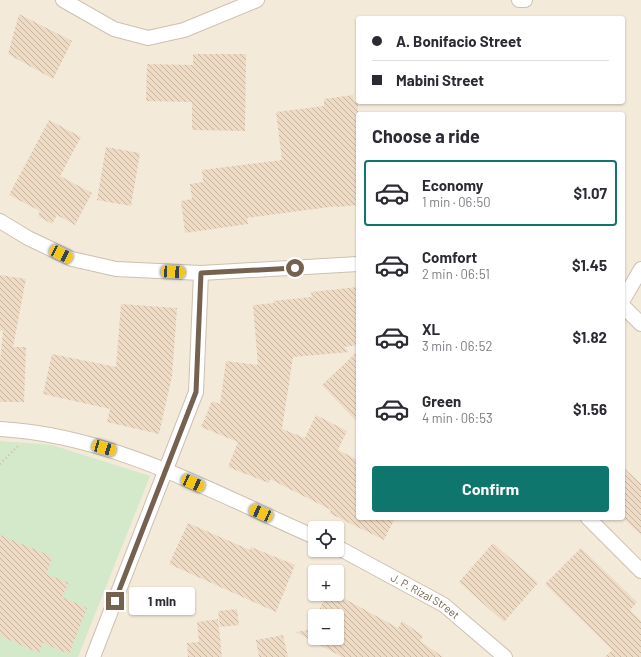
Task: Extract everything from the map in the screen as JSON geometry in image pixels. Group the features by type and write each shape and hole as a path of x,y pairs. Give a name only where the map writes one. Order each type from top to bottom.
{"street":[{"path":"62,0 114,28 148,38 184,30 257,0"},
{"path":"519,0 525,0"},
{"path":"0,221 28,238 72,259 116,269 201,273 356,264"},
{"path":"625,297 641,270"},
{"path":"93,657 196,392 201,273"},
{"path":"625,308 641,324"},
{"path":"0,429 70,438 116,452 166,471 308,534"},
{"path":"590,520 641,571"},
{"name":"J. P. Rizal Street","path":"344,551 444,605 505,657"}],"path":[{"path":"0,464 30,433"}],"shaded area":[{"path":"0,0 641,0 641,657 0,657"}],"green space":[{"path":"0,441 52,445 150,476 78,657 0,657"}],"building":[{"path":"19,14 72,41 53,79 8,54"},
{"path":"193,54 246,54 245,131 192,130 192,102 146,101 147,64 193,65"},
{"path":"353,95 354,102 358,104 358,112 356,112 356,205 337,206 247,218 248,224 185,233 181,201 192,199 190,184 203,182 202,170 282,160 276,112 324,106 324,99"},
{"path":"49,120 81,137 60,176 92,193 75,225 57,215 52,224 38,216 40,211 9,195"},
{"path":"106,147 140,153 131,206 97,200"},
{"path":"0,275 26,279 13,347 26,347 24,402 0,402 0,362 3,331 0,330"},
{"path":"356,287 356,345 344,347 349,352 293,357 282,429 305,438 316,415 347,431 338,450 356,459 356,520 394,520 384,540 329,513 331,510 270,479 269,483 228,467 238,442 201,427 212,401 220,404 226,361 258,365 253,305 274,303 273,301 312,297 311,292"},
{"path":"121,304 177,308 172,376 159,434 107,422 110,409 43,394 52,354 116,367"},
{"path":"356,353 356,421 322,385"},
{"path":"625,469 641,484 641,535 625,520"},
{"path":"188,523 250,550 251,547 295,565 276,612 169,564"},
{"path":"0,535 53,557 46,574 69,583 62,597 87,608 69,654 43,643 39,653 0,636"},
{"path":"493,543 538,583 504,622 459,582"},
{"path":"581,548 637,602 630,610 641,621 641,657 605,657 612,650 545,584"},
{"path":"344,598 398,628 402,621 423,636 420,641 443,657 342,657 320,645 344,645 344,609 320,609 324,601 344,601"},
{"path":"237,609 239,625 220,627 218,611"},
{"path":"218,619 222,657 188,657 187,643 199,642 197,622"},
{"path":"308,630 308,639 296,632"},
{"path":"283,635 288,657 259,657 256,640"}],"route":[{"path":"115,601 196,392 201,273 295,268"}]}
